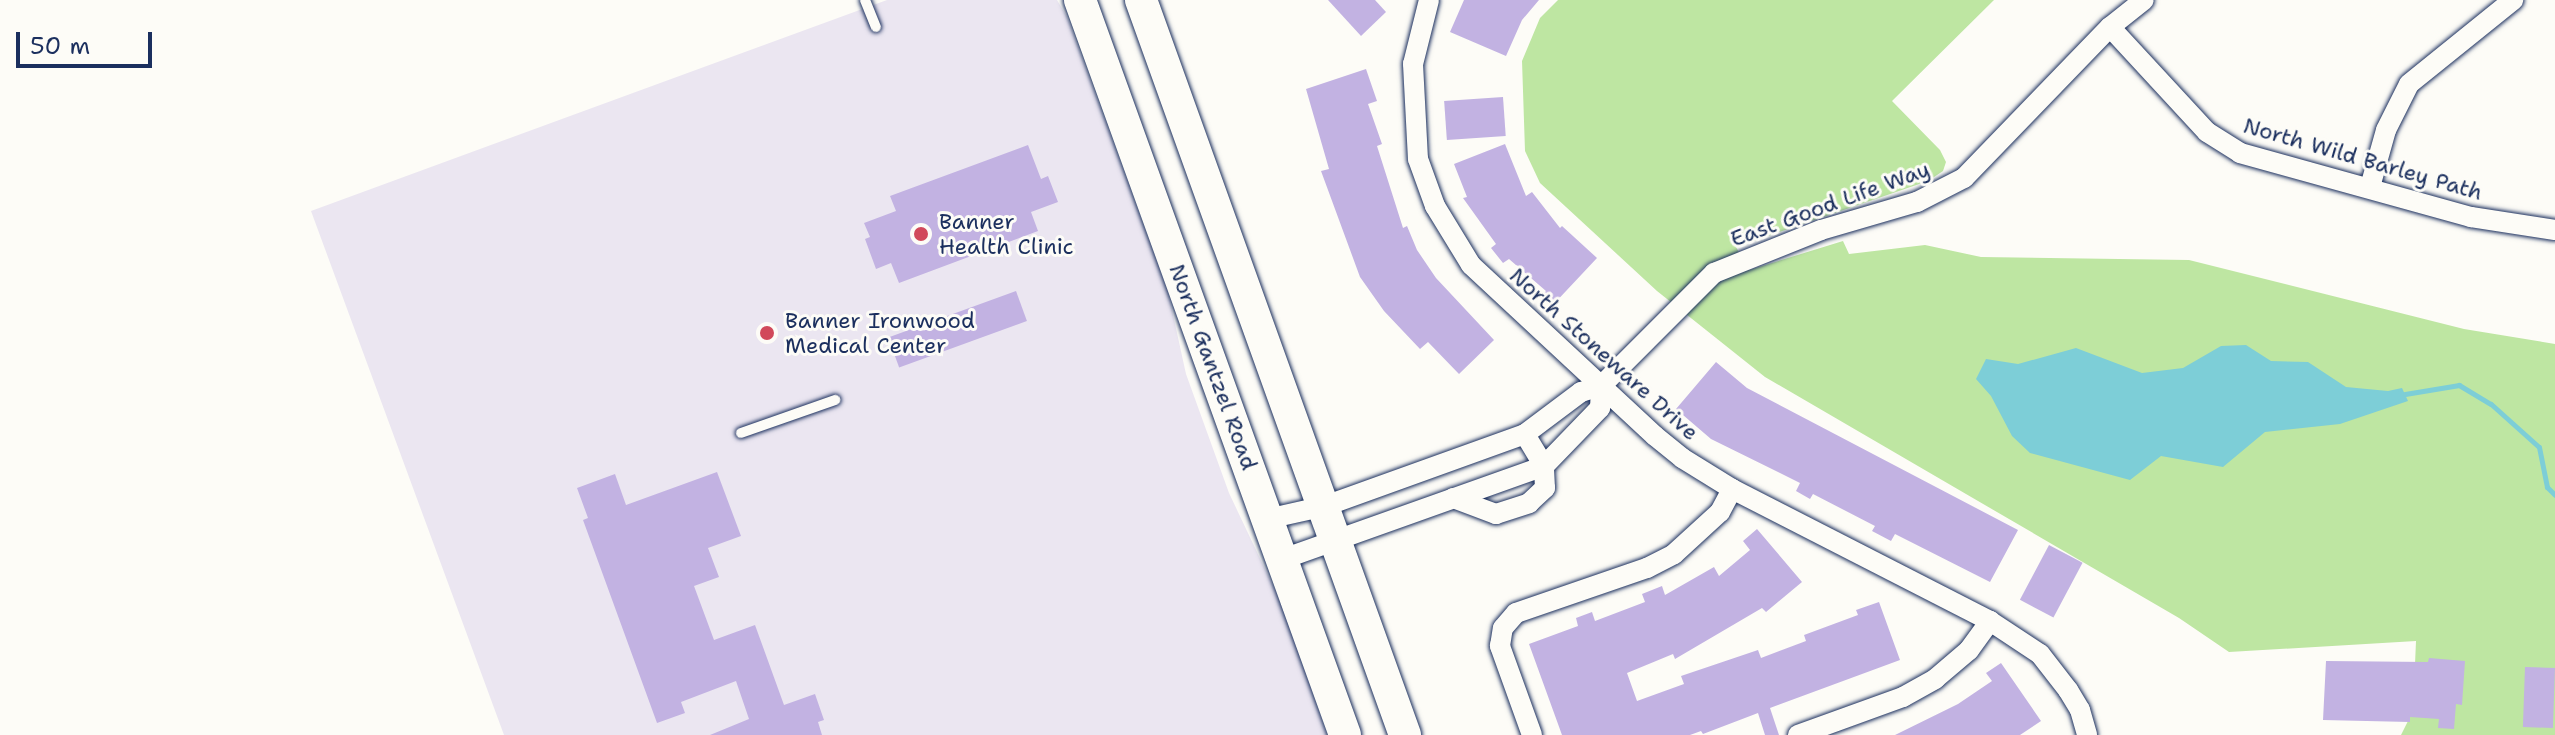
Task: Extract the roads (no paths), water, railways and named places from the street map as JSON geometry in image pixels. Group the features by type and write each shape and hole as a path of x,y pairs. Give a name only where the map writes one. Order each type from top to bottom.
{"main road":[{"name":"North Gantzel Road","path":"1080,0 1345,735"},
{"path":"1141,0 1405,735"}],"street":[{"name":"North Stoneware Drive","path":"1429,0 1418,33 1412,85 1418,159 1435,206 1471,265 1664,443 1732,489 1990,621 2047,663 2080,710 2087,735"},
{"name":"East Good Life Way","path":"1267,519 1325,506 1525,434 1581,392 1601,386 1714,273 1821,230 1917,202 1964,178 2110,27 2144,0"},
{"path":"2370,187 2386,130 2409,84 2513,0"},
{"name":"North Wild Barley Path","path":"2110,27 2207,132 2240,153 2471,217 2555,230"},
{"name":"East Good Life Way","path":"1283,559 1544,466 1600,408 1601,386"},
{"path":"1453,498 1477,510 1496,514 1529,503 1545,488 1544,466 1525,434"},
{"path":"1532,735 1500,646 1503,628 1516,613 1647,568 1674,554 1720,512 1732,489"},
{"path":"1798,735 1903,697 1935,679 1969,650 1990,621"}],"lane":[{"path":"865,0 876,27"},
{"path":"741,433 835,400"}],"water":[{"path":"2246,345 2271,361 2308,362 2346,387 2388,391 2402,388 2408,401 2340,424 2265,432 2223,467 2161,456 2130,480 2030,453 2012,436 1991,396 1976,379 1986,359 2018,364 2076,348 2142,373 2183,368 2221,346"}],"waterway":[{"path":"2405,394 2459,385 2491,404 2539,447 2547,487 2555,495"}],"place":[{"name":"Banner Health Clinic","path":"921,234"},
{"name":"Banner Ironwood Medical Center","path":"767,333"}]}
